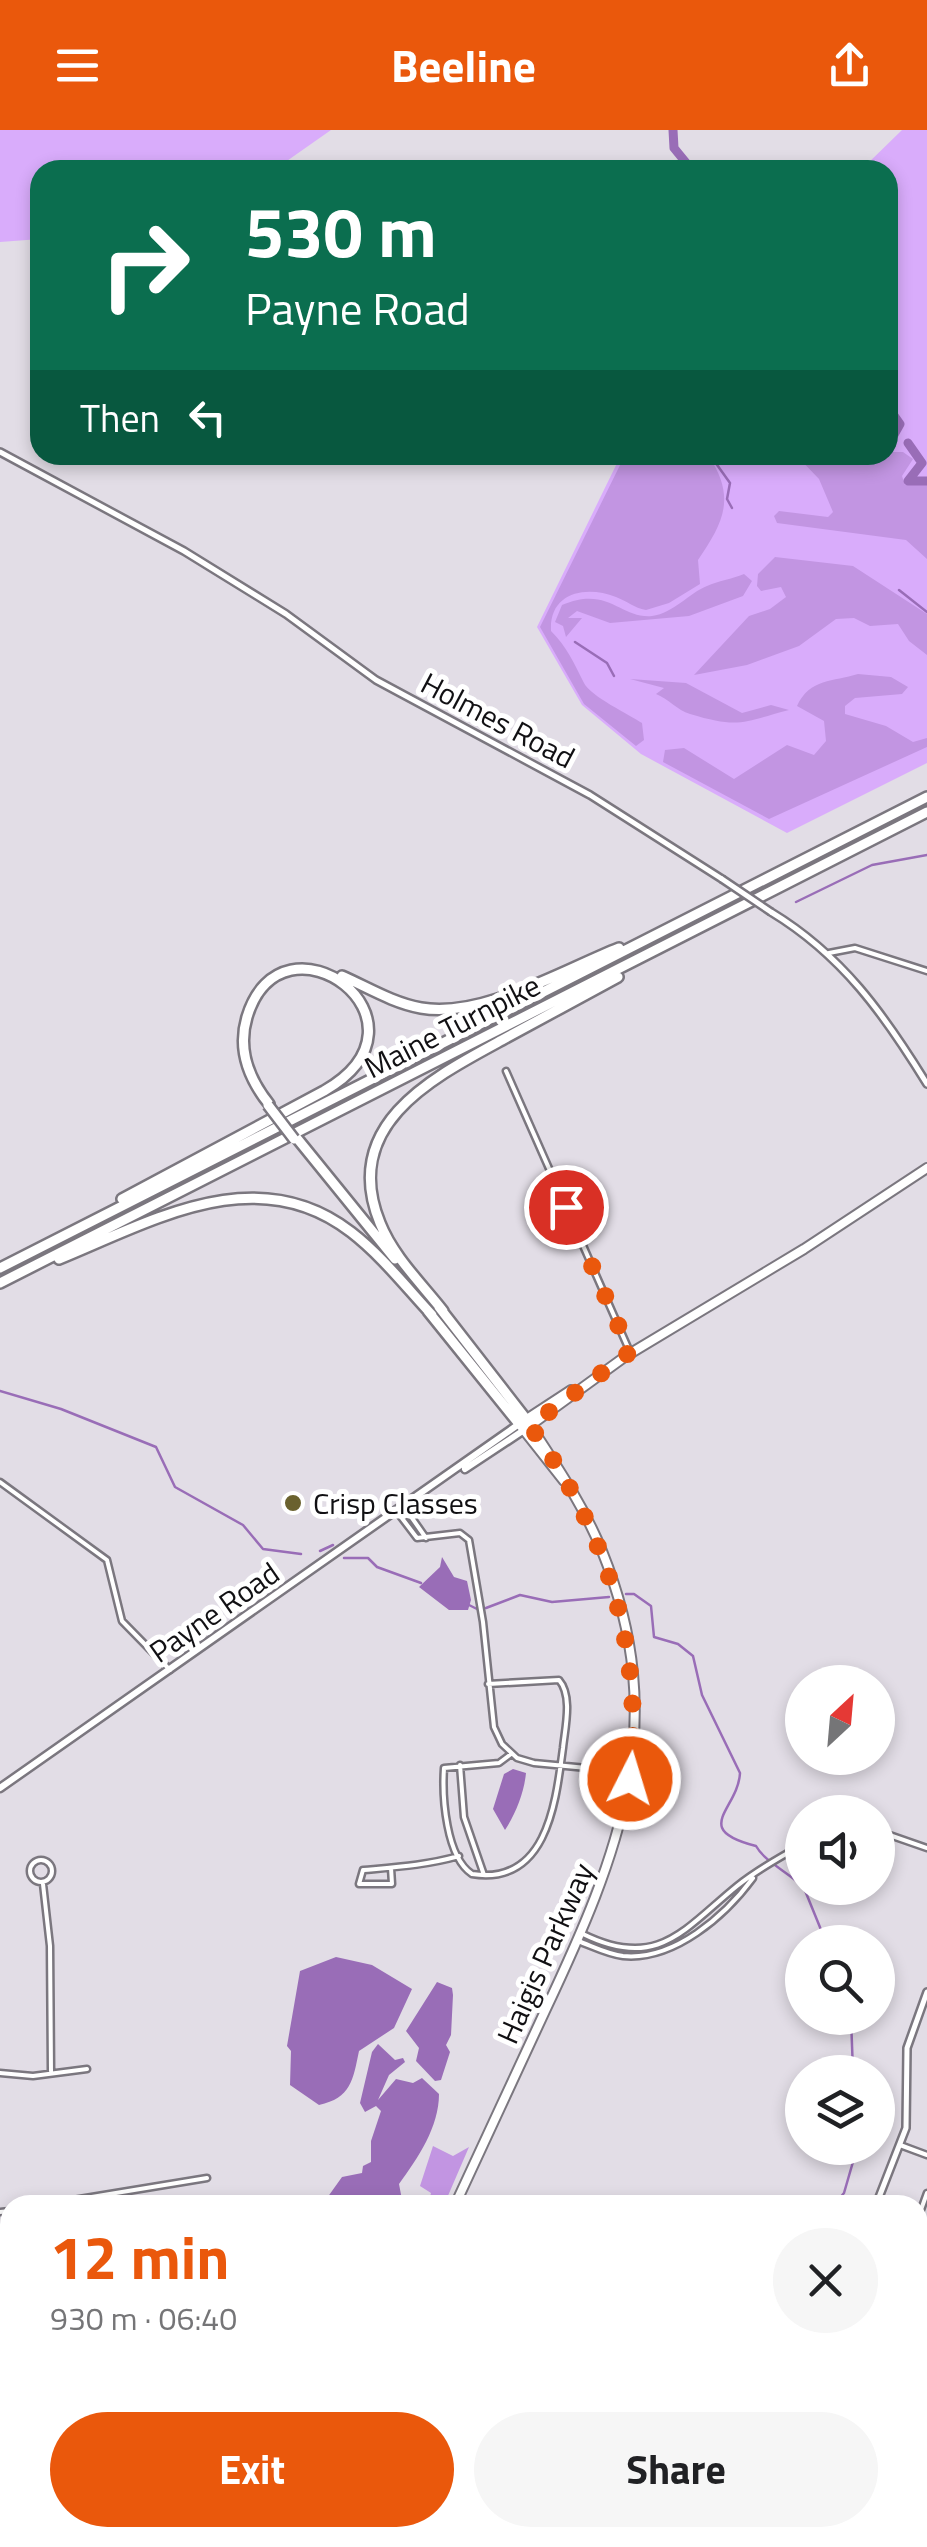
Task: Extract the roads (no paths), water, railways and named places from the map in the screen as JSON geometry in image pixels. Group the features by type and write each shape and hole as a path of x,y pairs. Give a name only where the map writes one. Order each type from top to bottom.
{"highway":[{"name":"Maine Turnpike","path":"0,1268 927,797"},
{"name":"Maine Turnpike","path":"5,1281 927,812"},
{"path":"525,1425 395,1250 375,1210 372,1166 388,1123 410,1097 441,1074 700,927"},
{"path":"443,1310 268,1105 244,1066 242,1032 257,990 284,970 317,967 406,1004 451,1009 494,999 668,929"},
{"path":"110,1212 120,1201 352,1071 364,1052 367,1018 359,997 333,975 300,969 279,976 261,990 250,1009 244,1053 250,1075 268,1105"},
{"path":"295,1138 432,1315 525,1425"},
{"path":"5,1281 191,1205 256,1196 306,1207 344,1227 432,1315"}],"main road":[{"name":"Payne Road","path":"0,1788 630,1352 792,1256 927,1168"},
{"name":"Haigis Parkway","path":"460,2195 610,1864 630,1776 634,1697 622,1616 603,1554 564,1481 525,1425"}],"street":[{"name":"Holmes Road","path":"0,452 184,551 275,607 376,680 590,795 771,912 828,953 873,1000 927,1084"},
{"path":"828,953 838,948 854,948 927,971"},
{"path":"506,1071 630,1352"},
{"path":"0,1482 106,1560 122,1621 170,1670"},
{"path":"401,1510 426,1538 460,1533 469,1540 495,1731 511,1754 527,1762 630,1776"},
{"path":"488,1684 562,1683 566,1720 554,1818 547,1833 522,1862 484,1875 469,1873 447,1818 444,1774 448,1766 497,1763 511,1754"},
{"path":"460,1765 463,1813 484,1875"},
{"path":"895,1836 927,1848"},
{"path":"580,1937 614,1946 660,1945 688,1931 758,1871 785,1855"},
{"path":"392,1868 392,1884 360,1885 361,1871 459,1856"},
{"path":"43,1884 30,1872 39,1860 52,1869 43,1884 50,1946 51,2071"},
{"path":"880,2195 908,2113 907,2048 927,1992"},
{"path":"0,2073 26,2076 88,2069"},
{"path":"900,2145 927,2155"},
{"path":"191,2170 191,2181"},
{"path":"104,2195 207,2178"}],"waterway":[{"path":"673,130 674,148 684,160"},
{"path":"898,421 898,428"},
{"path":"908,443 922,463 908,481 927,481"},
{"path":"717,465 730,483 727,499 732,508"},
{"path":"899,590 927,612"},
{"path":"575,642 607,663 614,676"},
{"path":"796,902 872,865 927,855"},
{"path":"0,1391 61,1409 156,1447 175,1487 243,1525 263,1549 301,1554"},
{"path":"320,1551 333,1545"},
{"path":"344,1558 368,1558 377,1567 421,1583"},
{"path":"626,1594 634,1594 651,1606 654,1637 678,1644 693,1656 702,1695 740,1773 722,1817 725,1833 756,1846 785,1873"},
{"path":"486,1608 520,1595 552,1602 609,1597"},
{"path":"469,1605 477,1609"},
{"path":"811,1905 819,1925"},
{"path":"852,2035 852,2055"},
{"path":"842,2195 852,2165"}],"place":[{"name":"Crisp Classes","path":"293,1503"}]}
